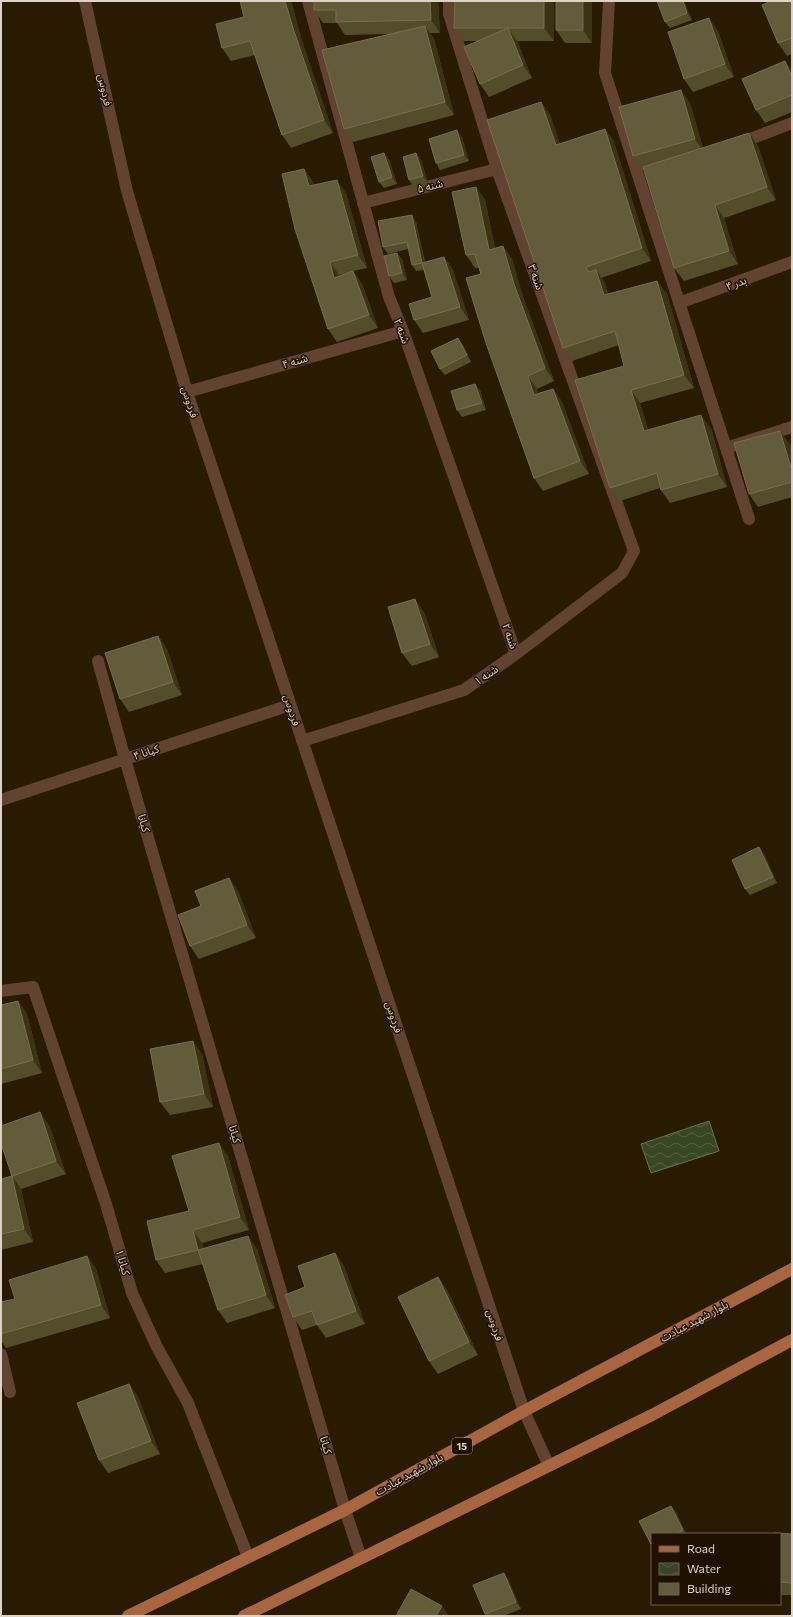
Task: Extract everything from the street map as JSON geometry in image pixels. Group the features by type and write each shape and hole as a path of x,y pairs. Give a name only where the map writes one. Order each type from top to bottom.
{"main road":[{"name":"بلوار شهید عبادت","path":"128,1616 345,1510 524,1411 792,1269"},
{"path":"244,1616 652,1415 792,1340"}],"street":[{"name":"فردوس","path":"85,1 127,191 187,392 524,1411 550,1466"},
{"name":"شنه ۲","path":"308,1 389,297 403,331 516,654"},
{"name":"شنه ۳","path":"449,1 449,14 497,169 634,551"},
{"path":"609,1 605,73 749,519"},
{"path":"727,148 792,123"},
{"name":"شنه ۵","path":"363,203 497,169"},
{"path":"640,181 655,176"},
{"name":"بدر ۴","path":"679,303 792,262"},
{"name":"شنه ۴","path":"187,392 403,331"},
{"path":"726,448 792,427"},
{"name":"شنه ۱","path":"302,741 464,690 516,654 622,573 634,551"},
{"name":"کیانا","path":"98,661 125,759 345,1510 362,1558"},
{"name":"کیانا ۴","path":"1,799 290,705"},
{"name":"کیانا ۱","path":"1,991 33,987 106,1204 132,1293 157,1347 188,1403 248,1557"},
{"path":"1,1354 10,1392"}],"water":[{"path":"709,1121 719,1151 651,1173 641,1144"}],"building":[{"path":"240,1 285,1 324,120 282,135 250,41 222,48 216,24 244,17"},
{"path":"314,1 430,1 431,20 336,22 336,10 314,10"},
{"path":"455,1 544,1 544,28 454,28"},
{"path":"556,1 583,1 583,30 556,30"},
{"path":"657,1 683,1 687,13 665,22"},
{"path":"771,1 792,1 792,38 778,43 762,5"},
{"path":"709,18 725,64 684,79 668,32"},
{"path":"425,26 445,102 344,129 322,50"},
{"path":"508,28 523,65 480,84 464,47"},
{"path":"785,61 792,77 792,95 756,110 742,79"},
{"path":"681,90 695,139 633,156 619,107"},
{"path":"541,102 556,145 605,129 642,248 586,267 588,272 596,270 604,295 657,281 684,375 631,390 644,431 701,415 718,474 661,490 657,473 610,488 575,380 624,366 615,331 563,348 487,120"},
{"path":"457,130 464,155 436,163 429,139"},
{"path":"749,133 767,187 715,205 729,251 674,268 643,167"},
{"path":"384,153 392,177 379,182 371,157"},
{"path":"416,153 423,176 409,180 403,157"},
{"path":"304,169 309,186 337,180 358,255 330,262 334,278 353,271 369,315 328,329 295,229 282,174"},
{"path":"476,187 489,250 503,246 514,284 545,368 528,376 534,395 553,389 580,461 534,478 486,343 466,278 481,274 475,254 466,255 452,192"},
{"path":"412,215 422,263 412,265 407,242 383,247 378,221"},
{"path":"397,253 402,273 389,276 384,256"},
{"path":"444,257 460,307 414,320 409,304 432,297 422,263"},
{"path":"458,338 467,355 440,369 431,351"},
{"path":"475,384 482,403 457,410 451,391"},
{"path":"780,431 792,471 792,482 749,494 734,443"},
{"path":"415,599 430,644 402,653 388,607"},
{"path":"158,636 173,682 120,699 105,653"},
{"path":"759,847 773,877 745,889 732,860"},
{"path":"229,878 247,925 190,946 178,915 201,906 195,891"},
{"path":"18,1001 33,1060 1,1069 1,1005"},
{"path":"193,1041 204,1094 160,1102 150,1049"},
{"path":"40,1112 56,1161 12,1176 1,1143 1,1126"},
{"path":"219,1143 240,1217 193,1230 198,1250 156,1260 147,1221 189,1211 172,1156"},
{"path":"12,1176 24,1229 1,1234 1,1179"},
{"path":"248,1236 266,1295 218,1310 198,1250"},
{"path":"335,1253 356,1311 317,1325 312,1311 293,1317 285,1295 305,1287 298,1266"},
{"path":"87,1256 101,1305 1,1334 1,1302 15,1299 9,1280"},
{"path":"438,1277 469,1342 429,1361 398,1297"},
{"path":"129,1384 151,1441 99,1460 77,1403"},
{"path":"671,1506 683,1530 677,1533 651,1533 651,1544 639,1521"},
{"path":"781,1533 792,1534 792,1583 781,1582"},
{"path":"504,1573 516,1602 485,1614 473,1585"},
{"path":"411,1589 442,1606 436,1616 396,1616"}]}
